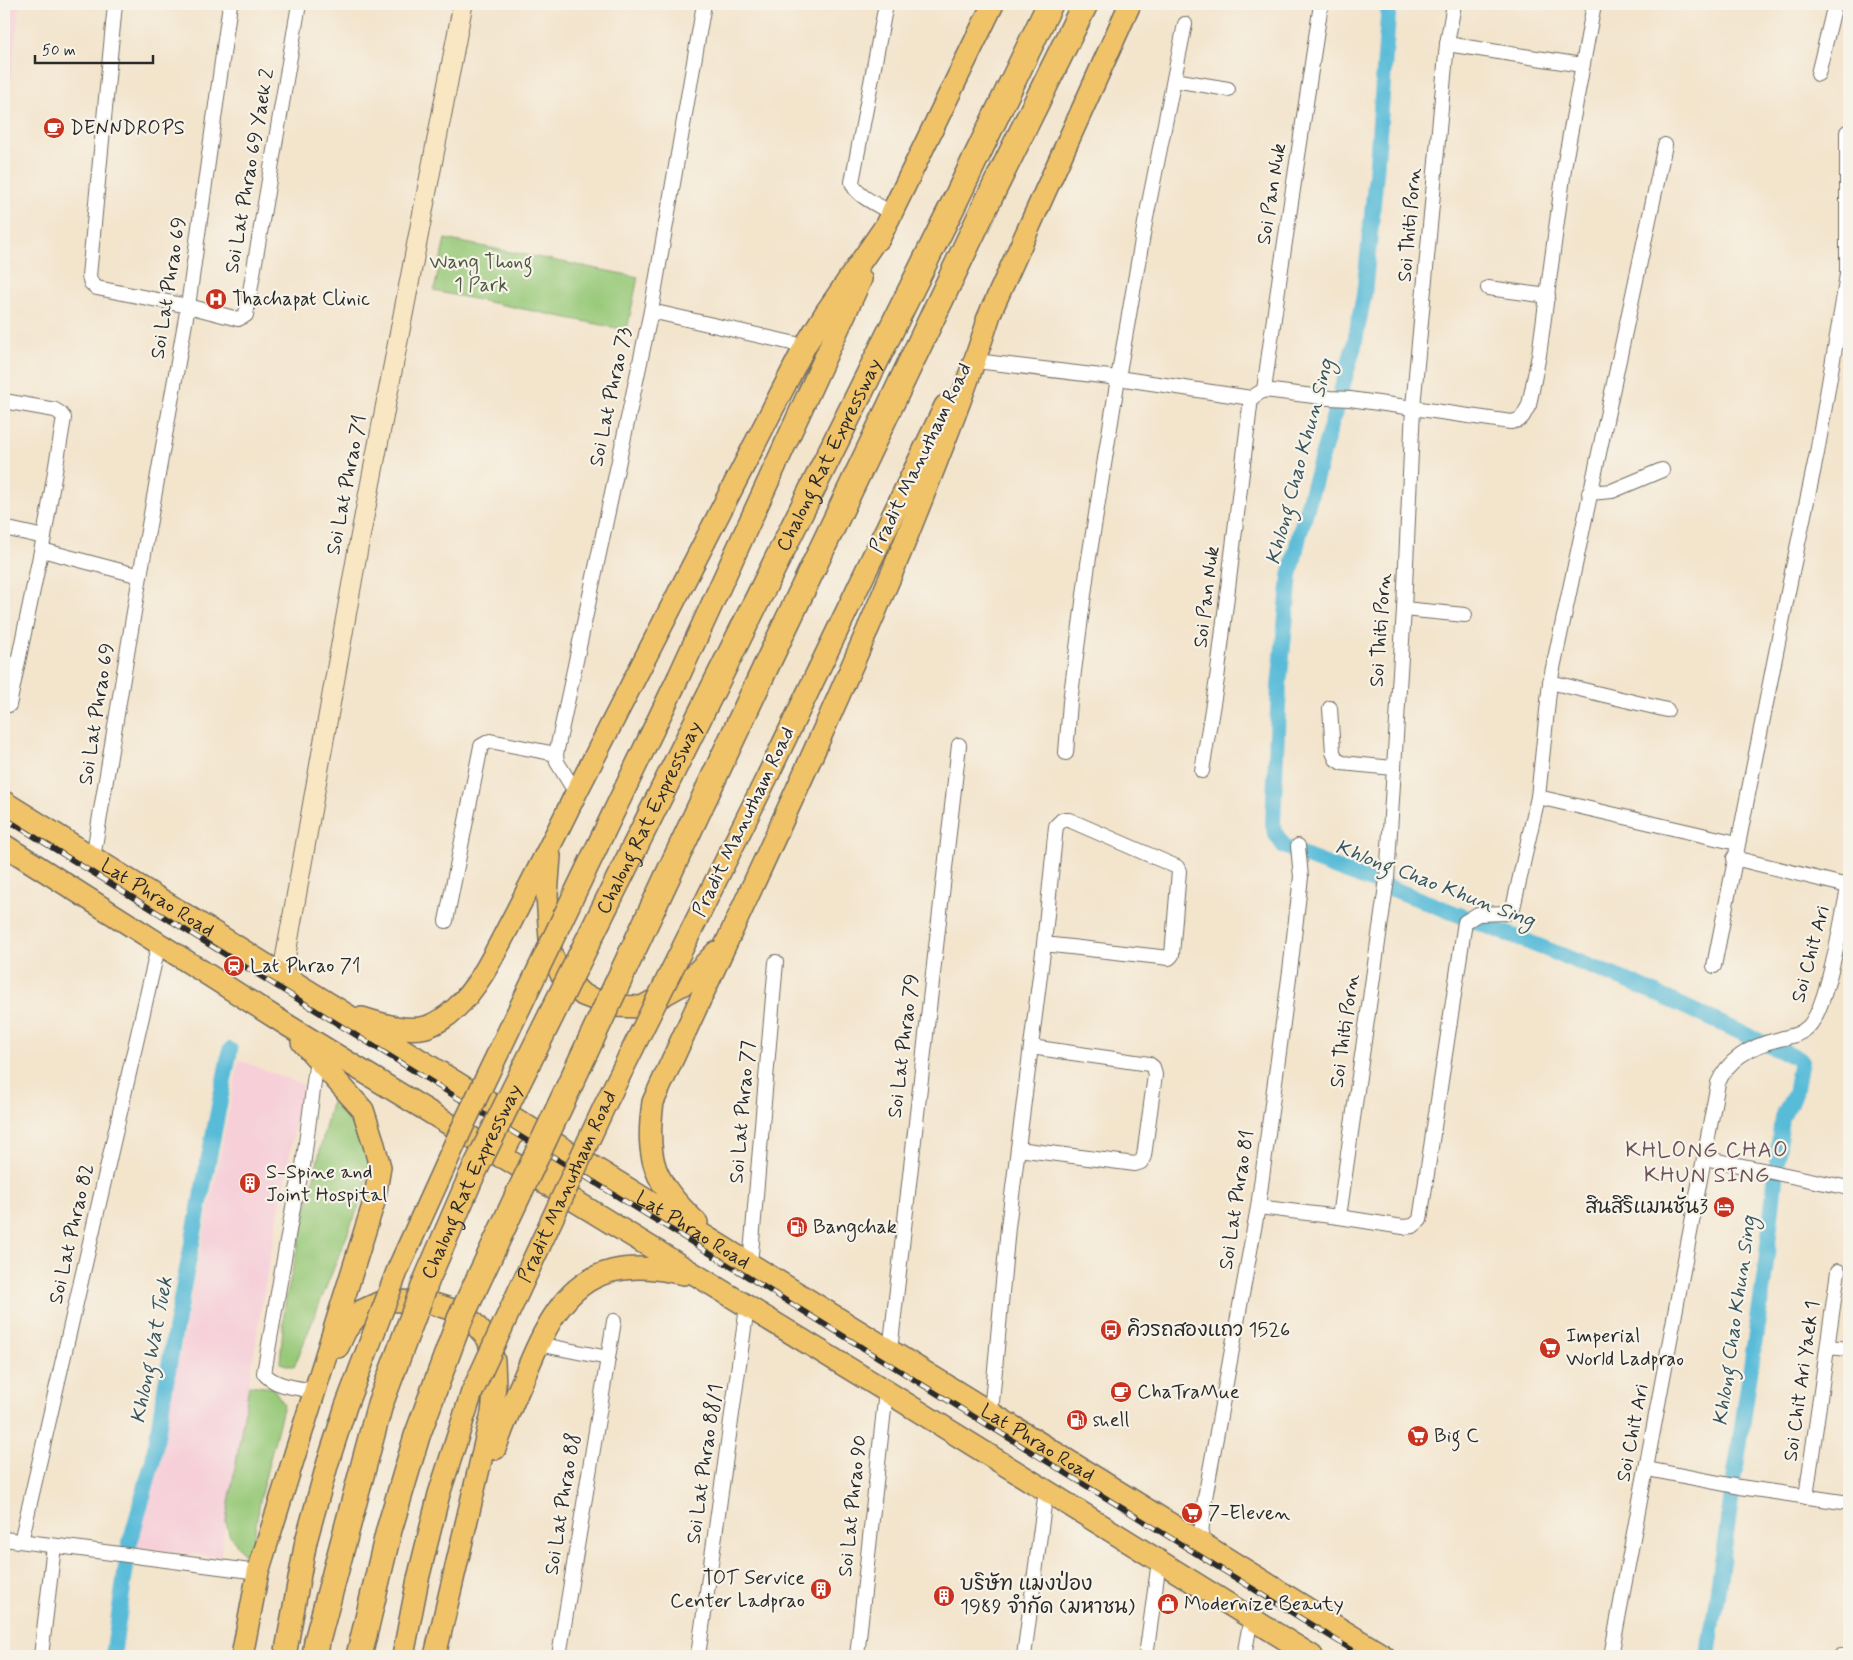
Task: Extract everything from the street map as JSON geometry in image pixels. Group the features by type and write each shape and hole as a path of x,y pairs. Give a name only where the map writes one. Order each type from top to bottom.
{"highway":[{"name":"Chalong Rat Expressway","path":"315,1656 317,1641 380,1404 427,1279 471,1177 952,207 1050,4"},
{"name":"Chalong Rat Expressway","path":"359,1656 400,1492 417,1436 460,1318 768,662 982,213 1085,4"}],"main road":[{"path":"285,1656 306,1541 328,1462 346,1406 398,1269 436,1184 802,411 887,220 993,4"},
{"name":"Pradit Manutham Road","path":"403,1656 418,1579 439,1494 472,1392 604,1108 769,773 992,308 1130,4"},
{"path":"318,998 354,1016 397,1028 426,1027 455,1009 476,984 552,845 576,792 805,346 887,220"},
{"path":"726,1251 682,1209 659,1181 653,1161 649,1131 653,1102 858,654 941,453 976,361 992,308"},
{"name":"Lat Phrao Road","path":"4,802 565,1152 1384,1656"},
{"name":"Lat Phrao Road","path":"4,845 287,1026 886,1391 1312,1656"},
{"path":"552,845 547,895 551,954 561,974 583,995 612,1006 642,1006 687,982 727,941"},
{"path":"242,1656 258,1572 374,1202 380,1167 363,1110 287,1026"},
{"path":"501,1156 519,1123"},
{"path":"546,1184 565,1152"},
{"path":"469,1517 538,1344 558,1309 567,1298 590,1281 611,1271 649,1268 699,1277"},
{"path":"304,1426 346,1330 361,1311 384,1300 431,1302 456,1311 469,1318 488,1339 494,1362 495,1385 492,1414 435,1656"}],"street":[{"path":"115,4 89,276 91,283 97,288 188,306"},
{"name":"Soi Lat Phrao 69","path":"93,858 140,576 188,306 230,4"},
{"name":"Soi Lat Phrao 69 Yaek 2","path":"188,306 238,319 246,315 298,4"},
{"name":"Soi Lat Phrao 71","path":"282,976 359,543 464,4"},
{"name":"Soi Lat Phrao 73","path":"556,754 651,311 704,4"},
{"path":"886,4 852,182 853,188 887,220"},
{"name":"Soi Pan Nuk","path":"1264,390 1321,4"},
{"path":"1454,4 1447,44 1582,65"},
{"path":"976,361 1118,378 1251,398 1264,390 1330,398 1350,398 1511,422 1518,420 1523,416 1529,405 1539,355 1564,162 1594,4"},
{"path":"1818,74 1834,4"},
{"path":"1066,753 1070,702 1088,564 1118,378 1145,223 1185,24"},
{"name":"Soi Thiti Porn","path":"1338,1217 1386,885 1404,609 1413,408 1447,44"},
{"path":"1174,80 1228,89"},
{"path":"1714,966 1737,843 1817,453 1846,283 1847,132"},
{"path":"1258,1207 1402,1227 1413,1226 1420,1220 1465,922 1478,914 1507,913 1513,908 1538,797 1550,682 1665,145"},
{"path":"1488,288 1548,296"},
{"path":"651,311 805,346"},
{"name":"Soi Pan Nuk","path":"1202,771 1220,660 1251,398"},
{"path":"4,401 54,410 64,418 43,544 9,705"},
{"path":"1589,493 1612,491 1662,470"},
{"path":"4,528 43,544 140,576"},
{"path":"1404,609 1465,615"},
{"path":"1550,682 1667,710"},
{"path":"1330,708 1333,752 1336,759 1342,763 1393,768"},
{"path":"446,921 481,746 490,741 556,754 557,762 576,792"},
{"name":"Soi Lat Phrao 79","path":"890,1351 959,745"},
{"path":"1538,797 1737,843"},
{"path":"991,1413 1008,1226 1044,944 1056,826 1062,820 1069,820 1176,867 1179,871 1172,955 1168,958 1044,944"},
{"name":"Soi Lat Phrao 81","path":"1200,1543 1205,1498 1258,1207 1301,877 1298,846"},
{"path":"1734,858 1848,890"},
{"name":"Soi Chit Ari","path":"1611,1656 1718,1083 1723,1072 1736,1058 1759,1046 1799,1034 1809,1026 1824,999 1848,890"},
{"name":"Soi Lat Phrao 82","path":"23,1533 159,943"},
{"name":"Soi Lat Phrao 77","path":"750,1265 776,962"},
{"path":"1018,1149 1135,1164 1141,1162 1144,1156 1155,1076 1153,1067 1149,1064 1031,1047"},
{"path":"314,1391 284,1385 268,1379 264,1373 294,1202 303,1166 317,1059"},
{"path":"1704,1158 1849,1188"},
{"name":"Soi Chit Ari Yaek 1","path":"1806,1497 1838,1271"},
{"name":"Soi Lat Phrao 88/1","path":"698,1656 747,1307"},
{"name":"Soi Lat Phrao 88","path":"559,1656 614,1321"},
{"path":"538,1344 608,1358"},
{"path":"1828,1347 1849,1349"},
{"name":"Soi Lat Phrao 90","path":"857,1656 886,1391"},
{"path":"1647,1469 1724,1484 1849,1503"},
{"path":"1024,1656 1046,1490"},
{"path":"4,1539 138,1558 258,1572"},
{"path":"41,1656 54,1546"},
{"path":"1146,1656 1159,1561"},
{"path":"1244,1656 1251,1618"}],"shaded area":[{"path":"4,4 20,4 9,91 4,91"},
{"path":"239,1060 303,1085 267,1273 220,1557 135,1547 156,1471"}],"green space":[{"name":"Wang Thong 1 Park","path":"445,239 638,277 627,330 434,291"},
{"path":"335,1096 341,1096 361,1125 369,1160 366,1188 294,1367 280,1363 285,1303 330,1107"},
{"path":"249,1385 273,1388 284,1404 262,1490 253,1542 245,1556 229,1534 226,1521"}],"waterway":[{"name":"Khlong Chao Khun Sing","path":"1389,4 1376,174 1364,295 1354,346 1300,532 1290,576 1279,686 1273,824 1275,833 1284,846 1312,859 1635,984 1801,1060 1795,1094 1782,1117 1765,1272 1708,1656"},
{"name":"Khlong Wat Tuek","path":"113,1656 129,1546 153,1460 175,1330 230,1050"}],"railway":[{"path":"4,818 1362,1656"}],"place":[{"name":"DENNDROPS","path":"54,128"},
{"name":"Thachapat Clinic","path":"216,299"},
{"name":"Lat Phrao 71","path":"234,966"},
{"name":"S-Spine and Joint Hospital","path":"250,1183"},
{"name":"สินสิริแมนชั่น3","path":"1724,1207"},
{"name":"Bangchak","path":"797,1227"},
{"name":"คิวรถสองแถว 1526","path":"1111,1330"},
{"name":"Imperial World Ladprao","path":"1550,1348"},
{"name":"ChaTraMue","path":"1121,1392"},
{"name":"shell","path":"1077,1420"},
{"name":"Big C","path":"1418,1436"},
{"name":"7-Eleven","path":"1192,1513"},
{"name":"TOT Service Center Ladprao","path":"821,1589"},
{"name":"บริษัท แมงป่อง 1989 จำกัด (มหาชน)","path":"944,1596"},
{"name":"Modernize Beauty","path":"1168,1604"}],"district":[{"name":"KHLONG CHAO KHUN SING","path":"1707,1164"}]}
